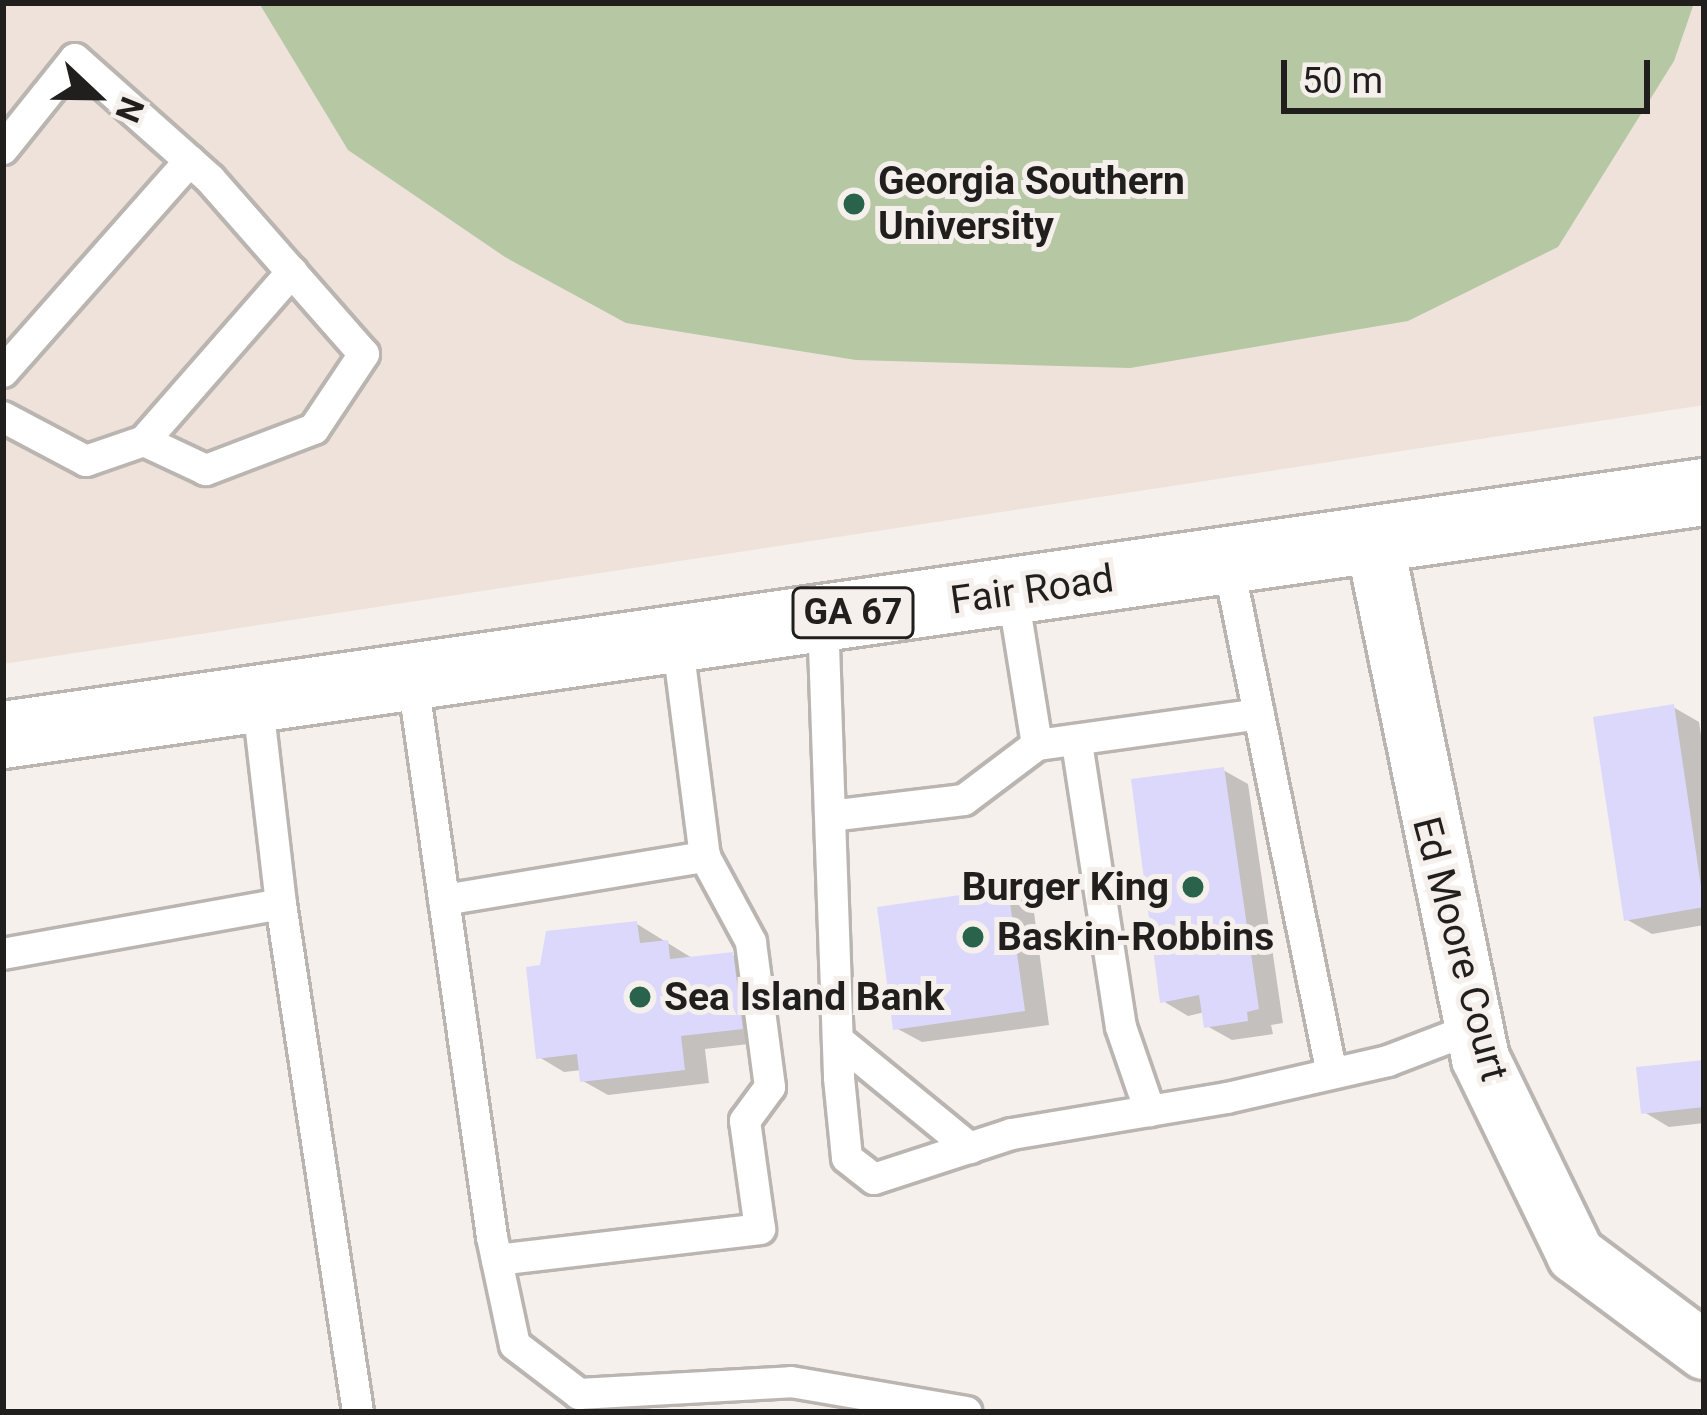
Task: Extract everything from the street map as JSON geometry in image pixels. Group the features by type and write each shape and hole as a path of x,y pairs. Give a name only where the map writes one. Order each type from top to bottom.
{"main road":[{"name":"Fair Road","path":"3,735 677,637 1013,595 1704,492"}],"street":[{"name":"Ed Moore Court","path":"1374,542 1480,1058 1575,1254 1704,1350"}],"lane":[{"path":"3,149 75,59 190,161 364,354 314,429 206,470 144,441"},
{"path":"3,372 190,161"},
{"path":"3,417 86,461 144,441 292,272"},
{"path":"1228,562 1331,1074"},
{"path":"1013,595 1037,745"},
{"path":"823,617 838,1040 847,1158 874,1179 970,1148 1331,1074 1474,1028"},
{"path":"497,1260 760,1229 745,1121 770,1087 751,942 705,856 677,637"},
{"path":"412,674 497,1260 515,1345 579,1403 791,1382 966,1412"},
{"path":"257,698 281,904 358,1412"},
{"path":"830,816 964,800 1037,745 1259,714"},
{"path":"1077,743 1121,1027 1150,1112"},
{"path":"444,900 705,856"},
{"path":"3,955 281,904"},
{"path":"838,1040 970,1148"}],"shaded area":[{"name":"Georgia Southern University","path":"3,3 1704,3 1704,405 3,664"}],"green space":[{"path":"259,3 1694,3 1674,61 1558,247 1408,321 1130,368 856,360 626,323 505,257 348,150"}],"building":[{"path":"1674,704 1704,907 1624,921 1593,717"},
{"name":"Burger King","path":"1224,767 1259,1009 1247,1012 1248,1021 1204,1028 1199,995 1160,1003 1131,779"},
{"path":"1008,888 1025,1011 893,1030 877,907"},
{"name":"Sea Island Bank","path":"637,921 640,943 668,940 670,959 733,952 743,1029 681,1036 685,1070 580,1082 577,1054 536,1059 526,967 540,965 546,931"},
{"path":"1704,1060 1704,1107 1641,1114 1636,1067"}],"place":[{"name":"Georgia Southern University","path":"854,204"},
{"name":"Burger King","path":"1193,887"},
{"name":"Baskin-Robbins","path":"973,937"},
{"name":"Sea Island Bank","path":"640,997"}]}
